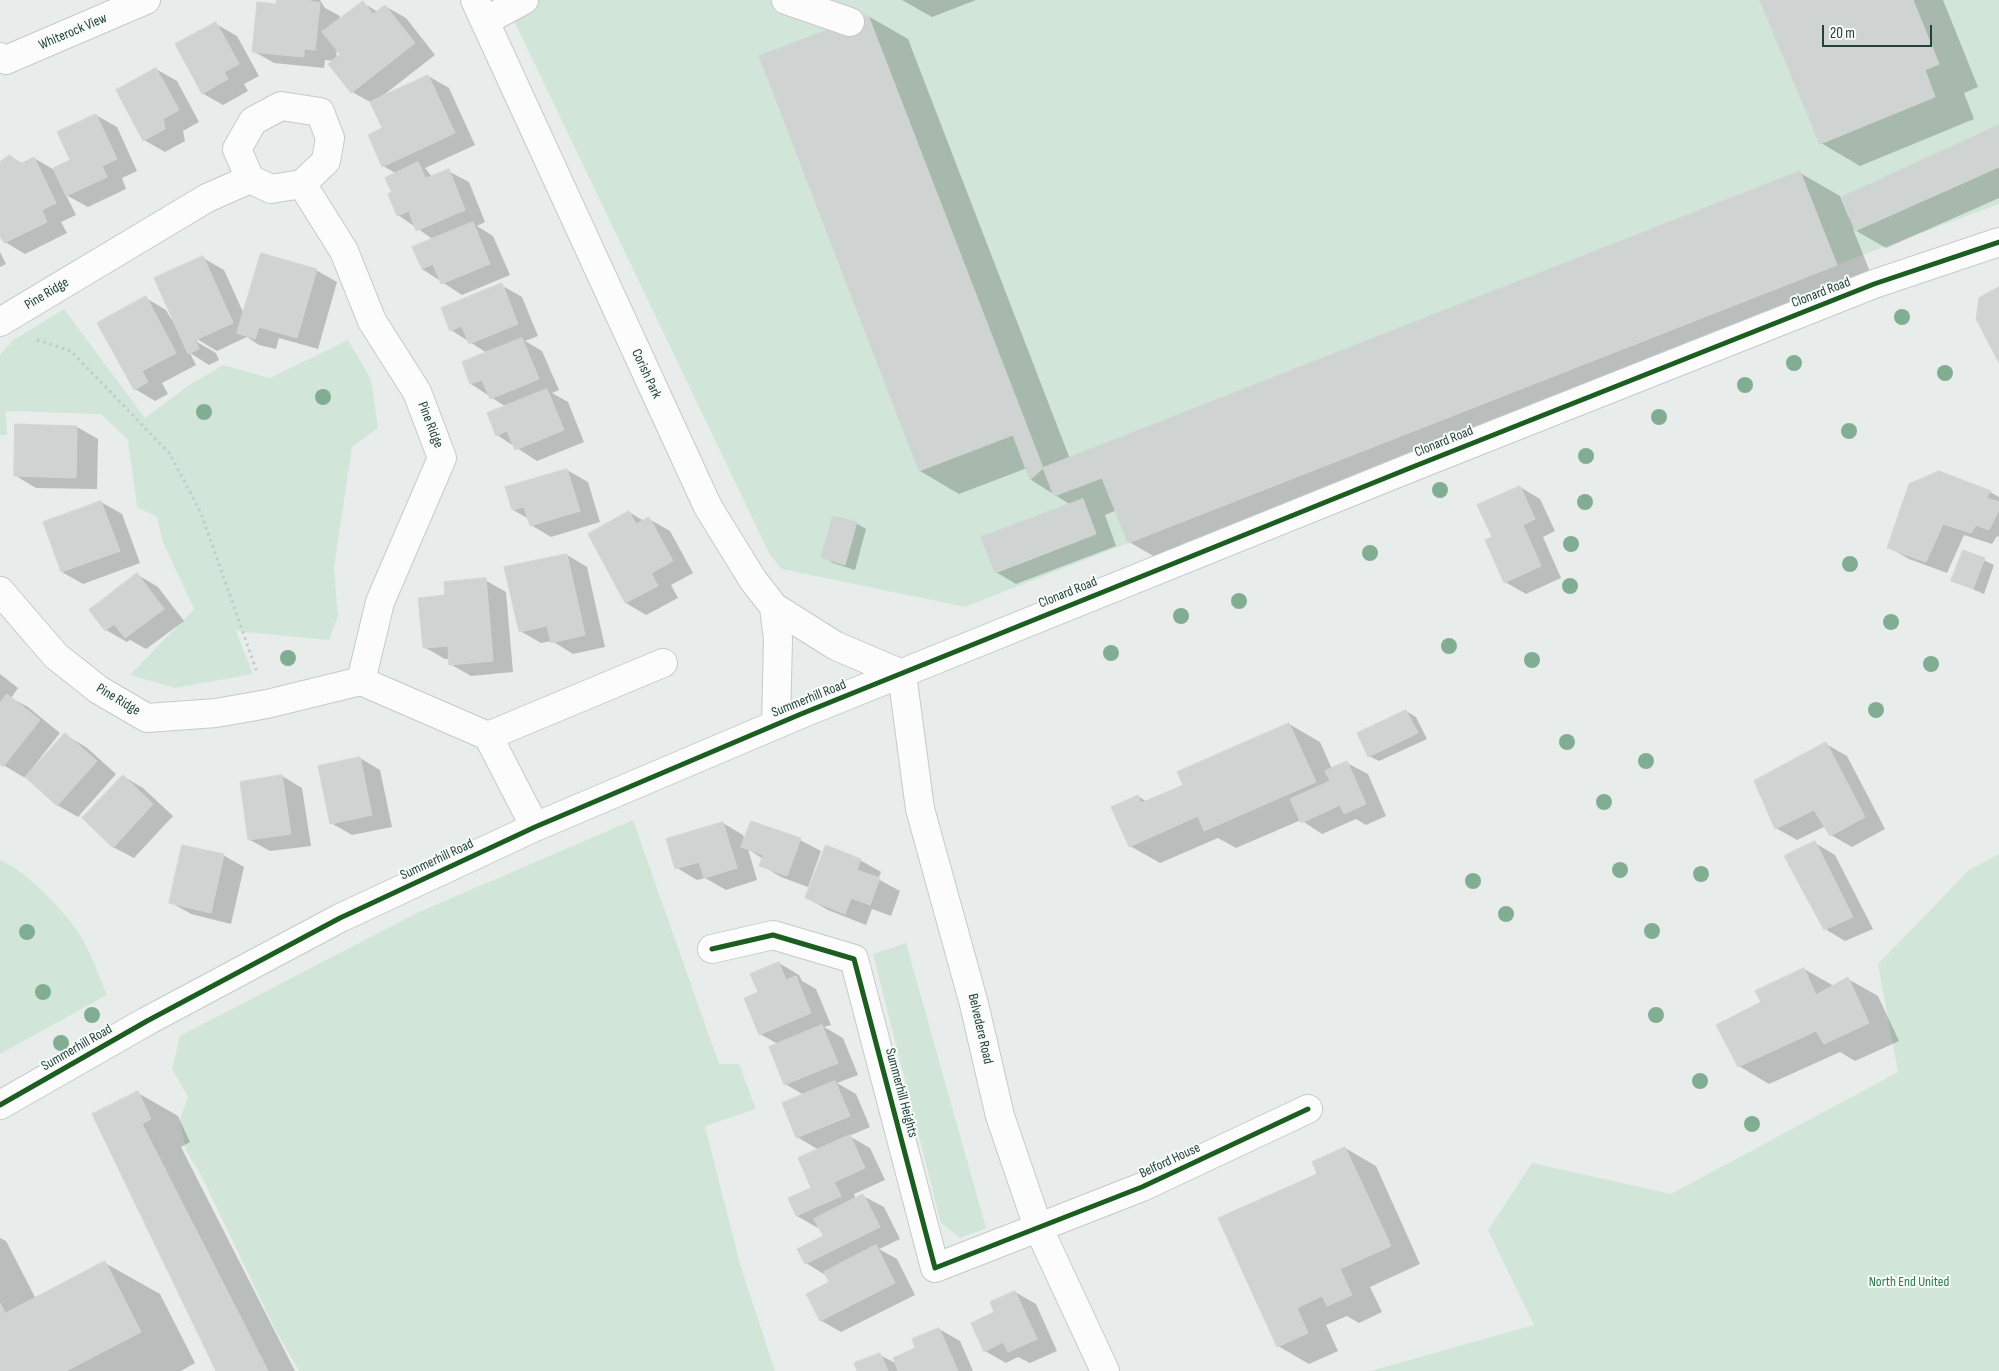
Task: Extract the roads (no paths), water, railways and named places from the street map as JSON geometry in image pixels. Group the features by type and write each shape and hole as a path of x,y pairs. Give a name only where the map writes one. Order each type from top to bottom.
{"street":[{"name":"Whiterock View","path":"0,57 6,60 146,0"},
{"path":"480,11 524,0"},
{"path":"786,0 850,22"},
{"name":"Corish Park","path":"480,11 708,507 753,580 774,607 836,646 902,674"},
{"path":"281,106 320,112 330,138 326,161 302,184 271,189 250,179 237,149 253,121 281,106"},
{"name":"Pine Ridge","path":"0,322 207,198 250,179"},
{"name":"Pine Ridge","path":"0,591 56,656 99,690 147,718 216,713 267,704 361,681 380,602 442,458 417,392 372,321 344,251 302,184"},
{"name":"Clonard Road","path":"902,674 1059,608 1874,284 1999,242"},
{"path":"774,607 778,639 776,724"},
{"path":"488,736 663,663"},
{"name":"Summerhill Road","path":"0,1105 147,1021 340,918 535,826 776,724 902,674"},
{"name":"Belvedere Road","path":"902,674 920,809 974,1004 1000,1116 1038,1226 1105,1371"},
{"path":"361,681 488,736 535,826"},
{"name":"Summerhill Heights","path":"712,949 773,935 854,959 935,1268 1038,1226"},
{"name":"Belford House","path":"1038,1226 1142,1187 1308,1109"}],"park label":[{"name":"North End United","path":"1909,1282"}]}
